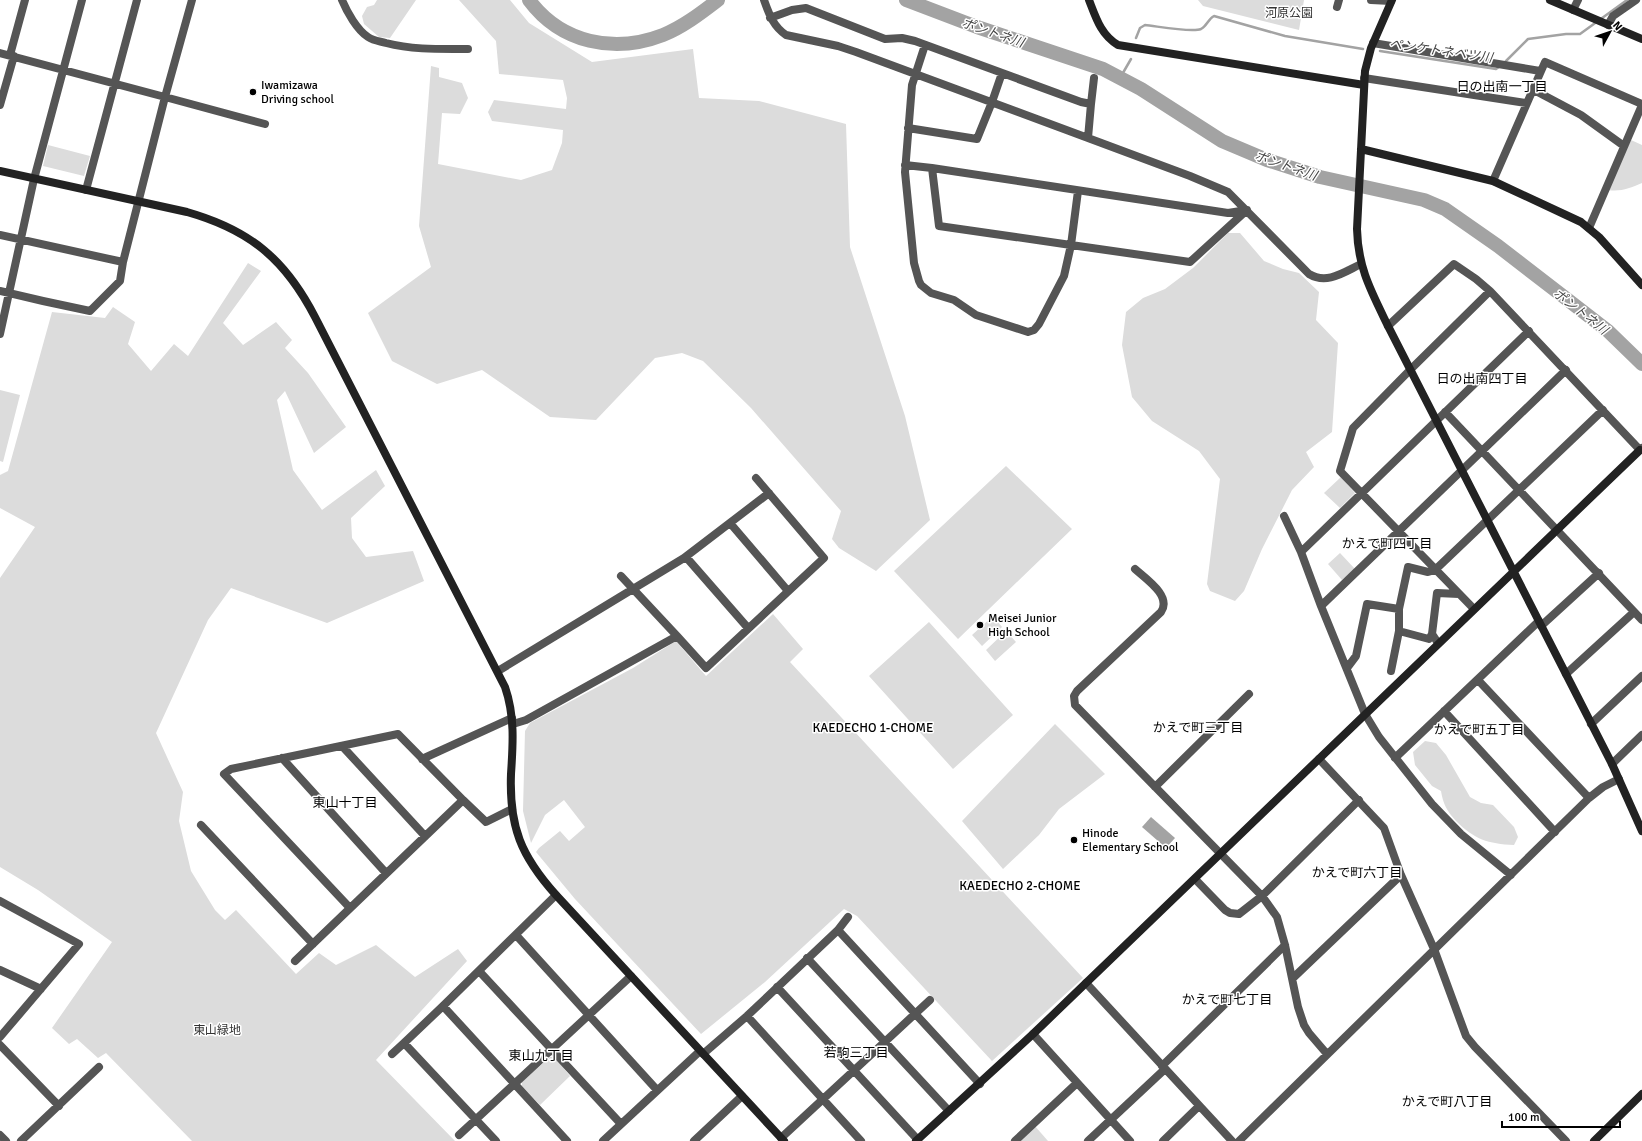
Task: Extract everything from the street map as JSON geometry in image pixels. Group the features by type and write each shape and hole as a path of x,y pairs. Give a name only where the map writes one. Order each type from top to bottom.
{"street":[{"path":"0,105 25,0"},
{"path":"0,334 34,179 82,0"},
{"path":"86,190 137,0"},
{"path":"0,291 9,292 43,302 90,311 120,282 123,262 138,201 192,0"},
{"path":"342,0 355,22 366,36 373,40 419,49 468,50"},
{"path":"764,0 770,18 780,31 786,34 838,46 1222,188 1233,196 1304,270 1314,277 1329,279 1361,264"},
{"path":"1089,0 1101,29 1110,40 1118,45 1364,82 1526,103"},
{"path":"1371,0 1392,0 1373,43 1365,71 1357,229 1361,264 1368,284 1388,326 1612,764 1642,831"},
{"path":"1550,0 1642,39"},
{"path":"1573,10 1578,0"},
{"path":"1606,24 1613,16 1636,0"},
{"path":"770,18 792,10 806,8 885,39 902,38 925,45 1091,104"},
{"path":"1373,43 1540,71"},
{"path":"925,45 912,85 905,165 914,263 921,285 930,293 954,300 976,315 1028,332 1034,330 1039,324 1064,276 1071,245 1078,191"},
{"path":"0,53 265,124"},
{"path":"1493,181 1545,62 1642,104 1589,228"},
{"path":"908,128 977,139 1002,73"},
{"path":"1088,138 1094,78"},
{"path":"1532,89 1581,116 1624,146"},
{"path":"1361,149 1493,181 1581,222 1589,228 1642,285"},
{"path":"905,165 1228,213 1247,210"},
{"path":"932,168 939,226 1190,262 1247,210"},
{"path":"0,171 138,201 216,221 238,231 282,266 293,280 312,311 498,671 509,700 513,721 512,809 514,826 523,850 535,870 556,895 782,1140 822,1100 930,1000"},
{"path":"0,235 123,262"},
{"path":"777,987 917,1140 1033,1034 1641,449 1490,291 1476,279 1454,264 1388,326"},
{"path":"1474,609 1340,471 1353,428 1490,291"},
{"path":"1301,552 1436,420 1529,332"},
{"path":"1321,606 1566,370"},
{"path":"1391,671 1399,631 1399,609 1408,567 1428,572 1435,570 1520,491 1603,410"},
{"path":"1445,412 1642,620"},
{"path":"621,576 706,668 824,558 756,478"},
{"path":"498,671 686,557 769,493"},
{"path":"1284,516 1301,552 1321,606 1365,714 1373,729 1444,817 1475,846 1511,875"},
{"path":"730,523 788,591"},
{"path":"686,557 748,628"},
{"path":"1135,569 1160,592 1165,601 1165,607 1077,691 1073,701 1082,713 1262,896 1277,917 1293,978 1298,1007 1304,1025 1327,1054"},
{"path":"1395,758 1478,680 1598,573"},
{"path":"1399,631 1429,639 1432,634 1437,593 1459,594"},
{"path":"1347,668 1356,656 1367,604 1399,609"},
{"path":"1566,674 1634,612"},
{"path":"1432,634 1438,643"},
{"path":"422,759 513,721 526,720 677,636"},
{"path":"1591,724 1642,676"},
{"path":"1478,680 1589,798"},
{"path":"1155,787 1249,694"},
{"path":"1444,711 1555,832"},
{"path":"350,908 224,774 231,769 398,734 486,822 512,809"},
{"path":"1612,764 1642,735"},
{"path":"342,746 425,836"},
{"path":"282,758 386,873"},
{"path":"1319,759 1384,828 1401,875 1434,949 1466,1036 1566,1141"},
{"path":"1239,1141 1589,798 1603,787 1619,779"},
{"path":"294,961 463,800"},
{"path":"1194,879 1225,910 1230,913 1239,914 1262,896 1359,800"},
{"path":"201,825 312,944"},
{"path":"1293,978 1401,875"},
{"path":"392,1054 556,895"},
{"path":"0,900 79,944 0,1038"},
{"path":"603,1141 701,1052 747,1016 838,930 848,917"},
{"path":"838,930 980,1084"},
{"path":"516,935 658,1090"},
{"path":"1088,1141 1285,945"},
{"path":"807,958 886,1041 949,1111"},
{"path":"0,970 41,989"},
{"path":"479,971 621,1124"},
{"path":"459,1135 631,976"},
{"path":"1086,983 1232,1141"},
{"path":"443,1006 567,1141"},
{"path":"747,1016 861,1141"},
{"path":"1033,1034 1130,1141"},
{"path":"404,1042 496,1141"},
{"path":"0,1044 59,1106"},
{"path":"21,1141 99,1067"},
{"path":"1015,1141 1077,1083"},
{"path":"1594,1141 1642,1094"},
{"path":"694,1141 742,1096"},
{"path":"1162,1141 1199,1106"},
{"path":"0,1135 6,1141"}],"green space":[{"path":"377,0 416,0 390,38 379,37 364,24 362,16 367,7 374,5"},
{"path":"459,0 510,0 529,23 592,62 693,49 699,98 759,101 846,124 850,247 905,416 930,520 876,571 839,548 832,539 841,511 751,408 703,361 682,353 655,358 596,420 550,417 482,370 437,384 392,361 368,313 431,267 419,226 431,66 439,68 439,77 462,83 468,98 460,114 442,113 438,164 521,180 552,170 562,143 563,130 492,121 488,112 494,100 566,109 567,98 563,80 499,74 496,41"},
{"name":"河原公園","path":"1198,0 1304,0 1299,30 1203,6"},
{"path":"1631,140 1642,145 1642,183 1621,190 1608,190"},
{"path":"48,145 90,156 84,176 43,166"},
{"path":"1228,233 1240,233 1264,261 1283,269 1299,273 1319,292 1316,320 1338,343 1332,432 1306,452 1314,467 1292,490 1262,549 1244,591 1235,601 1210,591 1207,584 1220,479 1199,451 1152,421 1132,397 1122,345 1126,312 1143,298 1165,289 1193,268"},
{"name":"東山緑地","path":"248,263 261,271 223,323 243,345 276,322 292,340 285,348 308,373 346,427 314,453 285,391 277,400 293,470 322,510 376,470 385,486 351,518 352,538 366,557 413,551 424,581 327,623 231,588 208,620 156,733 183,792 179,821 191,871 215,910 225,920 236,910 296,974 319,953 336,965 376,945 415,977 458,949 467,961 376,1060 455,1141 192,1141 106,1053 98,1058 77,1039 69,1044 52,1028 112,942 38,890 0,867 0,578 35,527 0,508 0,475 8,471 52,312 105,318 113,307 135,322 128,344 151,371 174,344 188,356"},
{"path":"0,390 20,395 3,462 0,461"},
{"path":"1006,466 1072,529 958,639 894,571"},
{"path":"1341,477 1355,493 1340,508 1324,493"},
{"path":"1340,553 1355,569 1342,580 1328,564"},
{"path":"773,614 803,649 790,662 1083,978 992,1061 857,916 844,909 765,982 701,1034 575,899 536,852 560,831 569,841 585,827 564,800 545,815 531,843 523,811 525,731 530,723 633,668 676,641 706,676"},
{"path":"993,616 1002,627 982,646 972,635"},
{"path":"929,622 1013,715 953,769 869,676"},
{"path":"1006,631 1016,642 995,661 986,650"},
{"path":"1055,724 1105,774 1059,809 1039,835 1003,869 962,821"},
{"path":"1425,741 1436,743 1446,755 1470,797 1481,803 1493,805 1514,827 1518,837 1514,845 1489,842 1475,836 1456,821 1444,804 1441,791 1432,786 1415,765 1413,752"},
{"path":"550,1057 554,1057 570,1076 540,1105 522,1086 522,1082"},
{"path":"1034,1125 1048,1141 1018,1141"}],"shaded area":[{"path":"1151,817 1175,838 1166,848 1142,827"}],"waterway":[{"name":"ポントネ川","path":"529,0 542,15 573,35 590,41 608,44 626,44 644,41 663,35 685,24 718,0"},
{"name":"ポントネ川","path":"906,0 977,27 1103,69 1141,89 1222,141 1267,160 1320,177 1424,200 1445,209 1498,246 1608,331 1642,364"},
{"name":"ペンケトネベツ川","path":"1506,61 1528,39 1566,34 1580,34 1627,0"},
{"name":"ペンケトネベツ川","path":"1136,38 1140,28 1145,25 1182,30 1196,30 1203,28 1214,16 1285,36 1363,49"},
{"name":"ペンケトネベツ川","path":"1380,51 1496,69 1499,67"},
{"name":"ペンケトネベツ川","path":"1120,78 1131,59"}],"place":[{"name":"Iwamizawa Driving school","path":"253,92"},
{"name":"Meisei Junior High School","path":"980,625"},
{"name":"Hinode Elementary School","path":"1074,840"}],"district":[{"name":"日の出南一丁目","path":"1502,86"},
{"name":"日の出南四丁目","path":"1482,378"},
{"name":"かえで町四丁目","path":"1387,543"},
{"name":"KAEDECHO 1-CHOME","path":"873,727"},
{"name":"かえで町三丁目","path":"1198,727"},
{"name":"かえで町五丁目","path":"1479,729"},
{"name":"東山十丁目","path":"345,802"},
{"name":"かえで町六丁目","path":"1357,872"},
{"name":"KAEDECHO 2-CHOME","path":"1020,885"},
{"name":"かえで町七丁目","path":"1227,999"},
{"name":"若駒三丁目","path":"856,1052"},
{"name":"東山九丁目","path":"541,1055"},
{"name":"かえで町八丁目","path":"1447,1101"}]}
